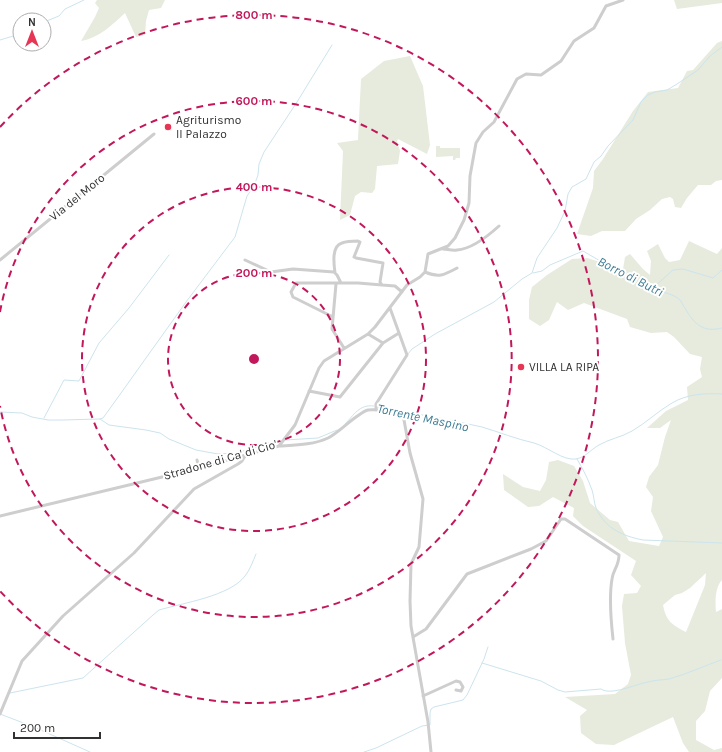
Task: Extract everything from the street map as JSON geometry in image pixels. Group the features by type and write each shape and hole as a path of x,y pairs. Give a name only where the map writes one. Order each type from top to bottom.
{"street":[{"path":"457,268 445,275 434,276 425,272 428,254 448,246 455,238 464,220 469,203 470,176 476,143 483,132 494,122 517,79 526,74 541,75 561,61 574,41 594,28 606,6 623,0"},
{"name":"Via del Moro","path":"0,260 154,134"},
{"path":"443,249 457,250 472,246 486,238 499,226"},
{"path":"341,283 335,273 334,260 336,247 340,243 358,241 360,242 354,257 383,264 380,282 382,285"},
{"path":"245,260 271,272 293,269 335,273"},
{"name":"Stradone di Ca' di Cio'","path":"0,516 199,468 279,446 295,425 319,368 324,361 368,334 407,285 425,272"},
{"path":"333,317 293,297 291,292 296,284 341,283 396,286 402,292"},
{"path":"336,284 332,330 344,348"},
{"path":"376,410 376,404 408,355 390,308"},
{"path":"309,392 340,398 383,343 399,332"},
{"path":"368,334 383,343"},
{"path":"279,446 314,443 327,438 338,432 367,410 376,410 402,416 404,420 410,453 423,499 420,548 411,564 410,601 411,626 428,722 431,752"},
{"path":"0,714 22,661 63,616 134,553 194,489 238,464 245,456"},
{"path":"197,460 199,468"},
{"path":"413,637 426,630 468,574 532,549 546,541 561,519 565,519 619,555 619,563 612,578 611,622 613,639"},
{"path":"423,696 456,682 460,682 463,687 461,691 456,690"}],"shaded area":[{"path":"97,0 165,0 161,8 149,10 146,21 145,35 136,37 125,13 99,34 81,41 99,8 95,3"},
{"path":"674,0 722,0 722,3 677,9"},
{"path":"722,41 722,180 716,181 711,185 698,185 681,208 675,207 673,199 670,197 662,199 650,210 636,219 625,231 602,231 591,236 577,234 593,188 594,171 633,111 648,92 678,88 687,71 693,70 717,43"},
{"path":"410,56 423,86 430,145 427,154 398,139 397,141 400,151 398,164 377,166 375,189 372,193 361,192 355,196 350,215 340,220 343,151 337,143 358,140 361,79 384,61"},
{"path":"436,146 440,146 440,148 460,148 460,158 453,160 453,156 436,157"},
{"path":"689,241 717,254 722,248 722,580 716,595 716,612 722,609 722,678 710,691 705,711 696,721 696,740 714,750 722,748 722,752 689,752 683,743 673,717 614,745 596,744 581,733 580,716 587,710 565,697 615,694 628,684 631,675 625,643 622,606 624,594 637,593 641,586 631,575 636,561 583,526 573,516 574,508 553,497 539,506 528,507 504,490 503,474 523,487 540,491 546,480 549,462 558,460 574,466 583,481 590,503 610,520 618,522 629,541 659,546 663,537 651,511 653,497 646,487 649,477 658,465 671,420 660,428 647,428 666,411 688,400 687,387 702,377 700,369 702,357 690,354 674,337 667,332 651,333 630,327 627,319 584,303 568,310 557,302 549,320 540,326 529,319 529,300 532,287 547,275 572,259 587,258 623,269 625,257 630,254 650,275 651,261 647,251 658,244 665,258 669,262 680,260","holes":["706,573 705,585 686,632 670,622 663,605 675,595 690,588"]}],"waterway":[{"path":"52,19 59,16 65,9 84,0"},
{"path":"0,40 12,36"},
{"path":"100,419 103,418 186,302 235,237 247,196 254,186 258,175 259,164 264,152 332,45"},
{"path":"408,354 412,349 435,334 494,302 522,279 532,273 537,258 557,228 565,211 568,194 572,187 586,179 594,162 633,120 641,102 648,95 667,90 698,70 710,56 722,47"},
{"name":"Borro di Butri","path":"533,273 542,271 550,265 583,251 626,276 653,288 654,290 675,296 681,301 692,319 700,326 709,329 722,328"},
{"path":"44,418 64,380 79,381 99,343 129,308 169,255"},
{"path":"653,288 673,270 683,269 713,278 722,270"},
{"name":"Torrente Maspino","path":"377,407 482,427 534,443 566,458 576,459 583,457 603,443 632,431 678,400 696,395 722,394"},
{"name":"Torrente Maspino","path":"345,424 361,408 374,406"},
{"name":"Torrente Maspino","path":"0,412 22,413 32,417 48,420 100,419 109,425 160,433 169,439 196,450 218,454 235,453 282,441"},
{"name":"Torrente Maspino","path":"285,440 318,438 337,430"},
{"path":"577,459 593,492 596,508 604,521 615,530 628,536 643,540 722,543"},
{"path":"10,693 83,678 159,610 218,594 238,583 247,574 256,554"},
{"path":"364,752 376,748 422,726 430,725 430,713 431,709 434,707 463,700 467,695 484,659 488,647"},
{"path":"482,663 541,681 565,692 601,689 605,691 617,690 651,681 669,679 721,660"},
{"path":"0,714 34,727 90,752"}],"place":[{"name":"Agriturismo Il Palazzo","path":"168,127"},
{"name":"VILLA LA RIPA","path":"521,367"}]}
